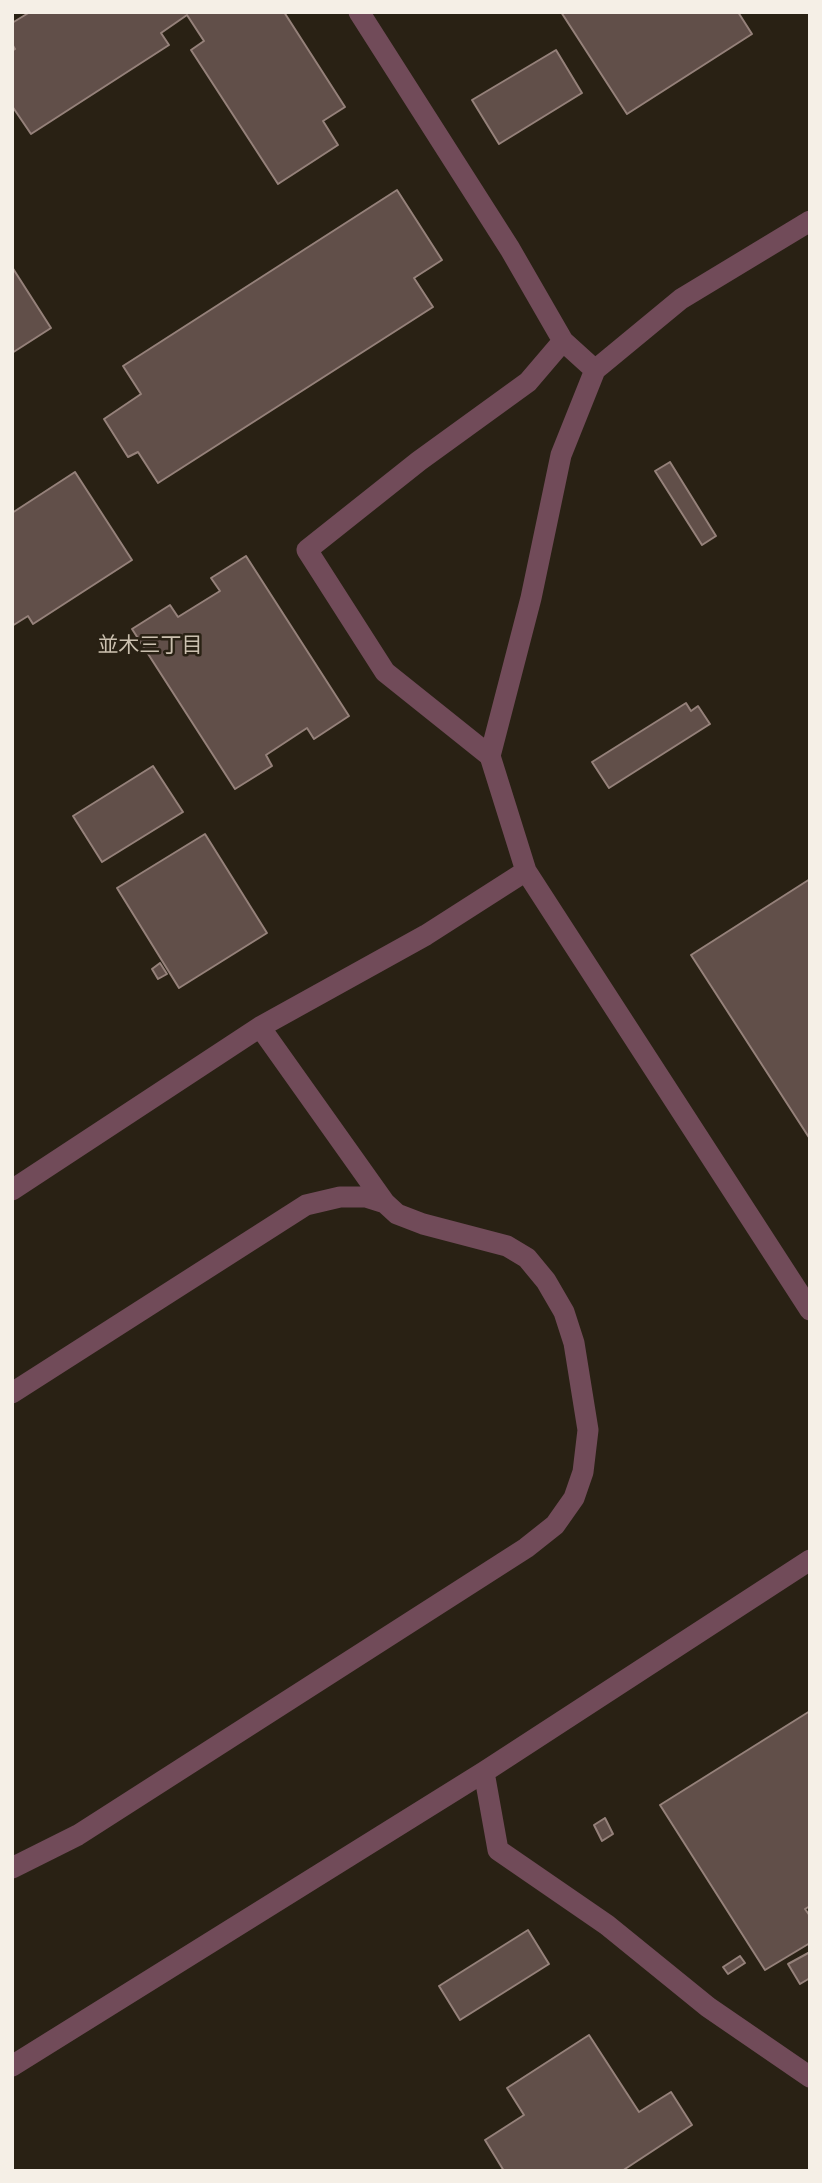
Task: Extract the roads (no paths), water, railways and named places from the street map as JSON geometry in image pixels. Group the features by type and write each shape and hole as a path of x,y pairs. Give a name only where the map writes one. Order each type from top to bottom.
{"street":[{"path":"359,12 510,249 563,341 595,370"},
{"path":"810,222 681,299 595,370 561,455 531,598 491,757 527,871 810,1310"},
{"path":"491,757 385,672 307,550 419,461 528,382 563,341"},
{"path":"12,1190 260,1027 426,935 527,871"},
{"path":"12,1868 78,1835 481,1578 555,1525 574,1498 583,1472 588,1430 574,1343 564,1312 546,1281 527,1258 507,1246 423,1224 397,1214 385,1203 260,1027"},
{"path":"12,1393 306,1205 340,1197 366,1197 385,1203"},
{"path":"12,2066 484,1772 810,1560"},
{"path":"484,1772 498,1850 607,1925 708,2007 810,2077"}],"district":[{"name":"並木三丁目","path":"150,647"}]}
